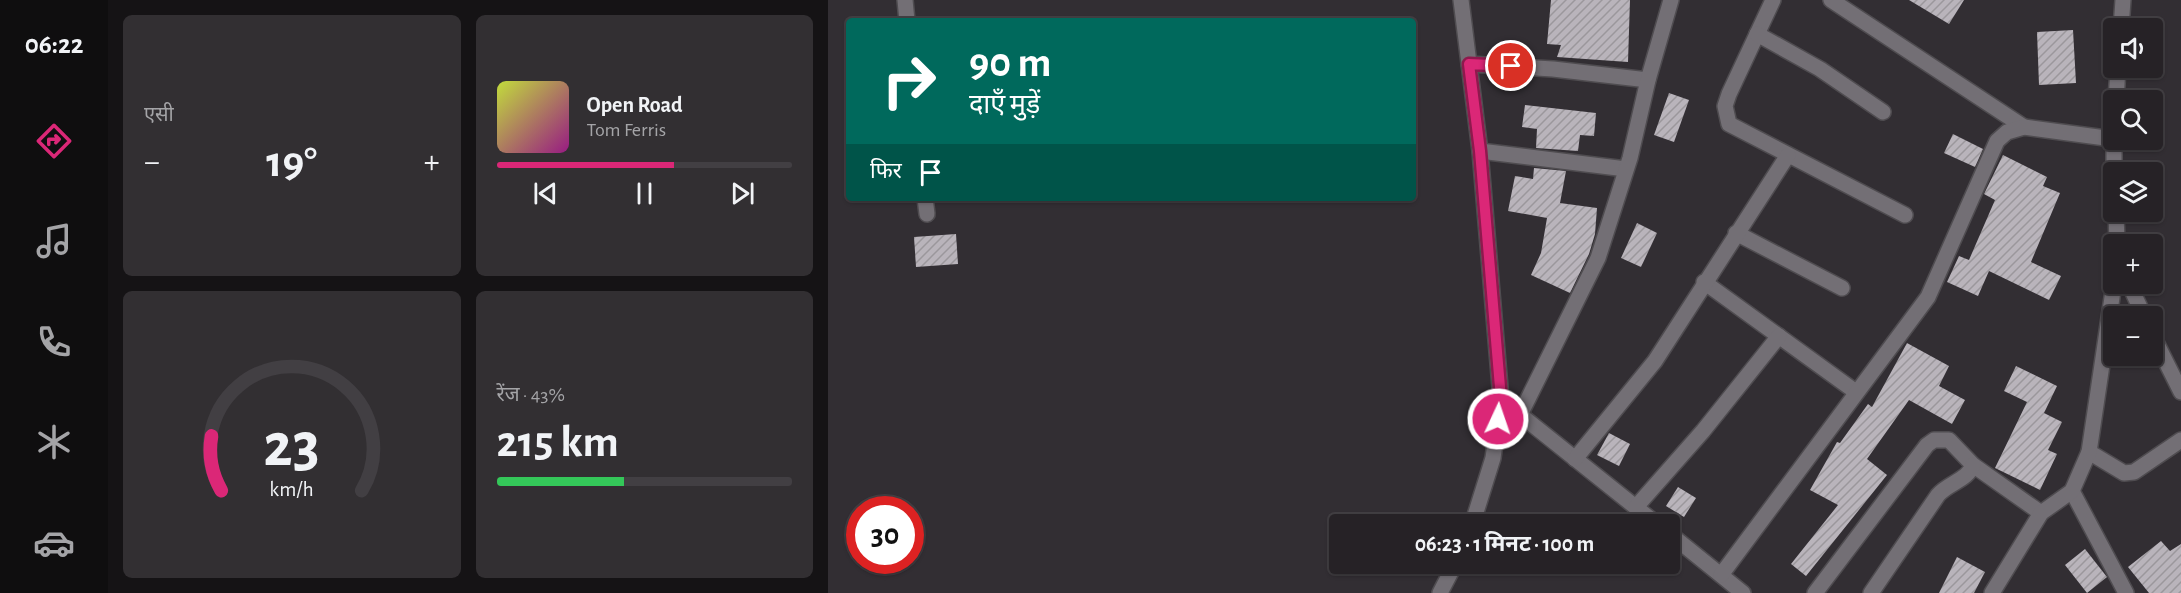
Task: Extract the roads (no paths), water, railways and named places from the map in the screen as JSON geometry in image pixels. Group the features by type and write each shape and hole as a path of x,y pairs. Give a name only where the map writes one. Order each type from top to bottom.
{"street":[{"path":"905,0 907,18"},
{"path":"1461,0 1480,151 1501,399 1493,458 1475,514"},
{"path":"1520,415 1598,258 1626,169 1671,0"},
{"path":"1773,0 1729,94 1725,116 1729,124 1905,215"},
{"path":"1831,0 2024,127"},
{"path":"2122,18 2123,0"},
{"path":"1757,34 1820,69 1883,112"},
{"path":"1469,64 1553,69 1648,80"},
{"path":"1721,575 1928,297 1997,141 2007,132 2024,127 2103,137"},
{"path":"1480,151 1626,169"},
{"path":"1575,459 1655,361 1736,232 1788,155"},
{"path":"1736,232 1842,288"},
{"path":"1704,282 1856,392"},
{"path":"1992,593 2041,513 2072,490 2089,452 2113,294"},
{"path":"1636,507 1703,431 1779,336"},
{"path":"2163,356 2181,392"},
{"path":"1501,399 1645,514"},
{"path":"1815,593 1927,445 1934,440 1949,440 1973,465 2041,513"},
{"path":"2089,452 2124,473 2134,472 2181,440"},
{"path":"1871,593 1938,495 1946,486 1967,475 1973,465"},
{"path":"2072,490 2126,593"},
{"path":"1680,542 1743,593"},
{"path":"1440,593 1450,574"}]}
